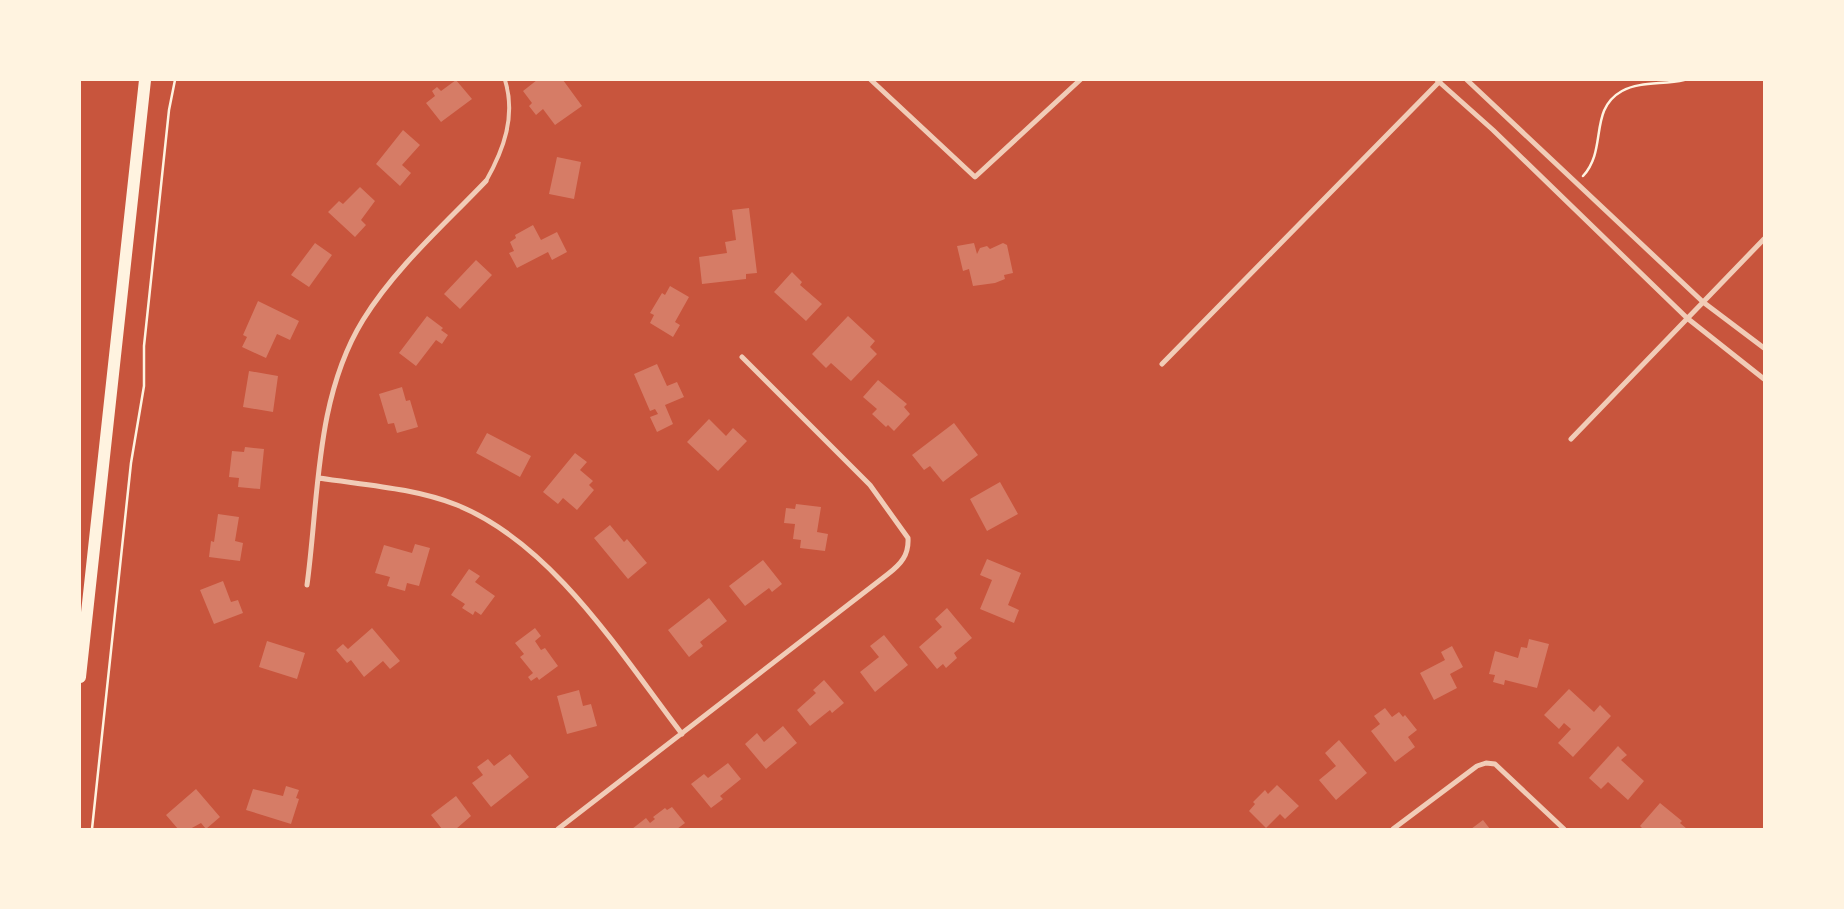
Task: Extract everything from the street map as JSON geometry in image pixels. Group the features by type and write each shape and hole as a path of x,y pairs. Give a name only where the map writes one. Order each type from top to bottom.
{"main road":[{"path":"80,677 146,80"}],"street":[{"path":"872,80 975,177 1080,80"},
{"path":"1162,364 1439,80 1687,318 1764,379"},
{"path":"1468,80 1704,302 1764,348"},
{"path":"307,585 332,396 339,372 363,321 404,267 486,181"},
{"path":"1571,439 1764,239"},
{"path":"558,829 893,570 905,558 909,548 908,538 870,485 742,357"},
{"path":"320,478 434,497 476,514 505,531 557,575 682,734"},
{"path":"1393,829 1467,772 1486,763 1495,764 1564,829"}],"lane":[{"path":"486,181 502,149 510,113 505,80"}],"path":[{"path":"92,829 131,463 144,386 145,336 169,110 175,80"},
{"path":"1582,178 1594,163 1600,120 1605,108 1614,97 1623,90 1638,86 1684,80"}],"building":[{"path":"456,80 472,99 441,122 426,103 435,96 432,91 437,87 441,91"},
{"path":"537,80 563,80 582,106 555,125 543,109 536,115 529,106 532,103 523,91"},
{"path":"403,130 420,145 402,165 411,173 400,186 376,164"},
{"path":"557,157 581,162 574,199 549,194"},
{"path":"360,187 375,201 361,220 366,225 355,237 328,212 339,201 343,204"},
{"path":"749,208 757,273 746,274 746,279 702,284 699,257 727,253 725,242 736,240 732,210"},
{"path":"533,225 541,240 557,232 567,252 552,260 548,252 517,268 509,253 514,251 510,242 516,238 515,235"},
{"path":"315,243 332,255 309,287 291,275"},
{"path":"974,243 977,254 980,248 987,246 990,249 1003,243 1007,245 1013,273 1004,275 1005,279 995,283 973,286 969,269 963,271 957,246"},
{"path":"476,260 492,275 460,309 444,294"},
{"path":"792,272 802,282 800,285 822,304 806,321 774,292"},
{"path":"670,286 689,297 675,322 680,325 673,337 650,323 654,315 650,313 662,293 665,295"},
{"path":"258,301 299,321 290,340 277,334 266,358 242,347 247,337 243,335"},
{"path":"427,316 443,328 441,330 448,335 442,344 436,340 416,366 399,353"},
{"path":"848,316 875,341 870,347 877,354 851,381 831,363 826,368 812,354"},
{"path":"657,364 667,386 677,382 684,397 665,405 673,424 657,432 650,417 658,414 655,409 650,411 634,374"},
{"path":"249,371 278,376 273,412 243,407"},
{"path":"878,380 907,404 904,407 910,414 894,431 888,425 886,427 872,414 877,409 863,397"},
{"path":"402,387 406,401 410,400 418,427 397,433 394,423 388,424 379,394"},
{"path":"709,419 726,436 733,428 747,441 718,471 687,442"},
{"path":"954,423 978,455 943,482 930,466 924,470 912,455"},
{"path":"487,433 531,456 520,477 476,453"},
{"path":"245,447 264,449 260,489 238,487 239,478 229,477 232,451 244,452"},
{"path":"575,453 587,462 580,470 593,481 589,485 594,490 577,510 563,498 558,504 543,492"},
{"path":"1000,482 1018,514 987,531 970,499"},
{"path":"796,504 821,507 817,532 828,534 825,551 800,548 801,540 793,539 795,524 784,523 786,508 795,509"},
{"path":"218,514 239,517 235,541 243,543 240,561 209,557 211,541 214,542"},
{"path":"610,525 624,542 627,539 647,563 628,579 594,538"},
{"path":"415,544 430,548 419,586 407,583 405,591 387,586 390,577 375,573 384,545 412,553"},
{"path":"987,559 1021,573 1008,605 1019,610 1014,623 980,609 992,580 980,575"},
{"path":"763,560 782,584 772,592 769,588 745,606 729,586"},
{"path":"469,569 480,576 475,582 495,596 481,615 475,611 473,615 462,608 465,604 451,595"},
{"path":"223,581 231,602 238,600 243,613 214,624 200,590"},
{"path":"709,598 727,621 700,642 703,646 689,657 668,630"},
{"path":"947,608 972,638 954,653 957,658 946,668 943,664 937,669 919,647 942,627 935,619"},
{"path":"372,628 400,661 390,669 383,661 364,677 351,660 347,663 336,650 343,644 348,649"},
{"path":"535,628 541,636 535,641 541,650 545,648 558,666 539,680 537,677 531,681 528,677 533,673 520,657 524,654 515,643"},
{"path":"884,635 908,665 875,692 860,672 879,657 870,646"},
{"path":"1529,639 1549,644 1537,688 1505,680 1504,685 1493,682 1495,675 1489,674 1495,651 1518,658 1521,647 1527,648"},
{"path":"267,641 305,653 297,679 259,667"},
{"path":"1452,646 1463,667 1450,674 1457,688 1434,700 1420,673 1445,660 1441,652"},
{"path":"824,680 844,703 832,713 830,710 810,726 797,710 816,693 813,690"},
{"path":"1569,689 1594,712 1600,705 1611,716 1573,757 1558,743 1571,729 1564,723 1559,729 1544,715"},
{"path":"579,690 583,706 591,704 597,726 567,734 557,696"},
{"path":"1385,708 1392,717 1399,712 1403,717 1405,715 1417,730 1408,737 1415,747 1395,762 1371,731 1380,724 1374,716"},
{"path":"783,726 797,743 766,769 745,744 757,733 764,742"},
{"path":"1339,740 1367,773 1336,800 1319,780 1336,766 1325,753"},
{"path":"1618,746 1627,755 1621,760 1644,781 1628,800 1608,782 1601,789 1589,778"},
{"path":"510,754 529,777 491,807 472,783 483,775 477,767 488,759 494,766"},
{"path":"728,763 741,779 720,796 723,799 711,808 691,784 704,774 708,778"},
{"path":"1277,785 1299,806 1285,819 1280,814 1266,828 1249,811 1255,804 1253,802 1265,790 1268,794"},
{"path":"286,786 299,790 296,798 299,799 291,824 246,810 253,789 283,796"},
{"path":"196,789 220,817 206,829 201,823 190,829 178,829 166,815"},
{"path":"456,796 471,816 456,829 442,829 431,815"},
{"path":"1660,803 1682,821 1680,823 1687,829 1643,829 1640,826"},
{"path":"672,807 685,823 677,829 632,829 646,818 650,823 655,819 653,817 665,808 667,810"},
{"path":"1483,820 1490,829 1471,829"}]}
